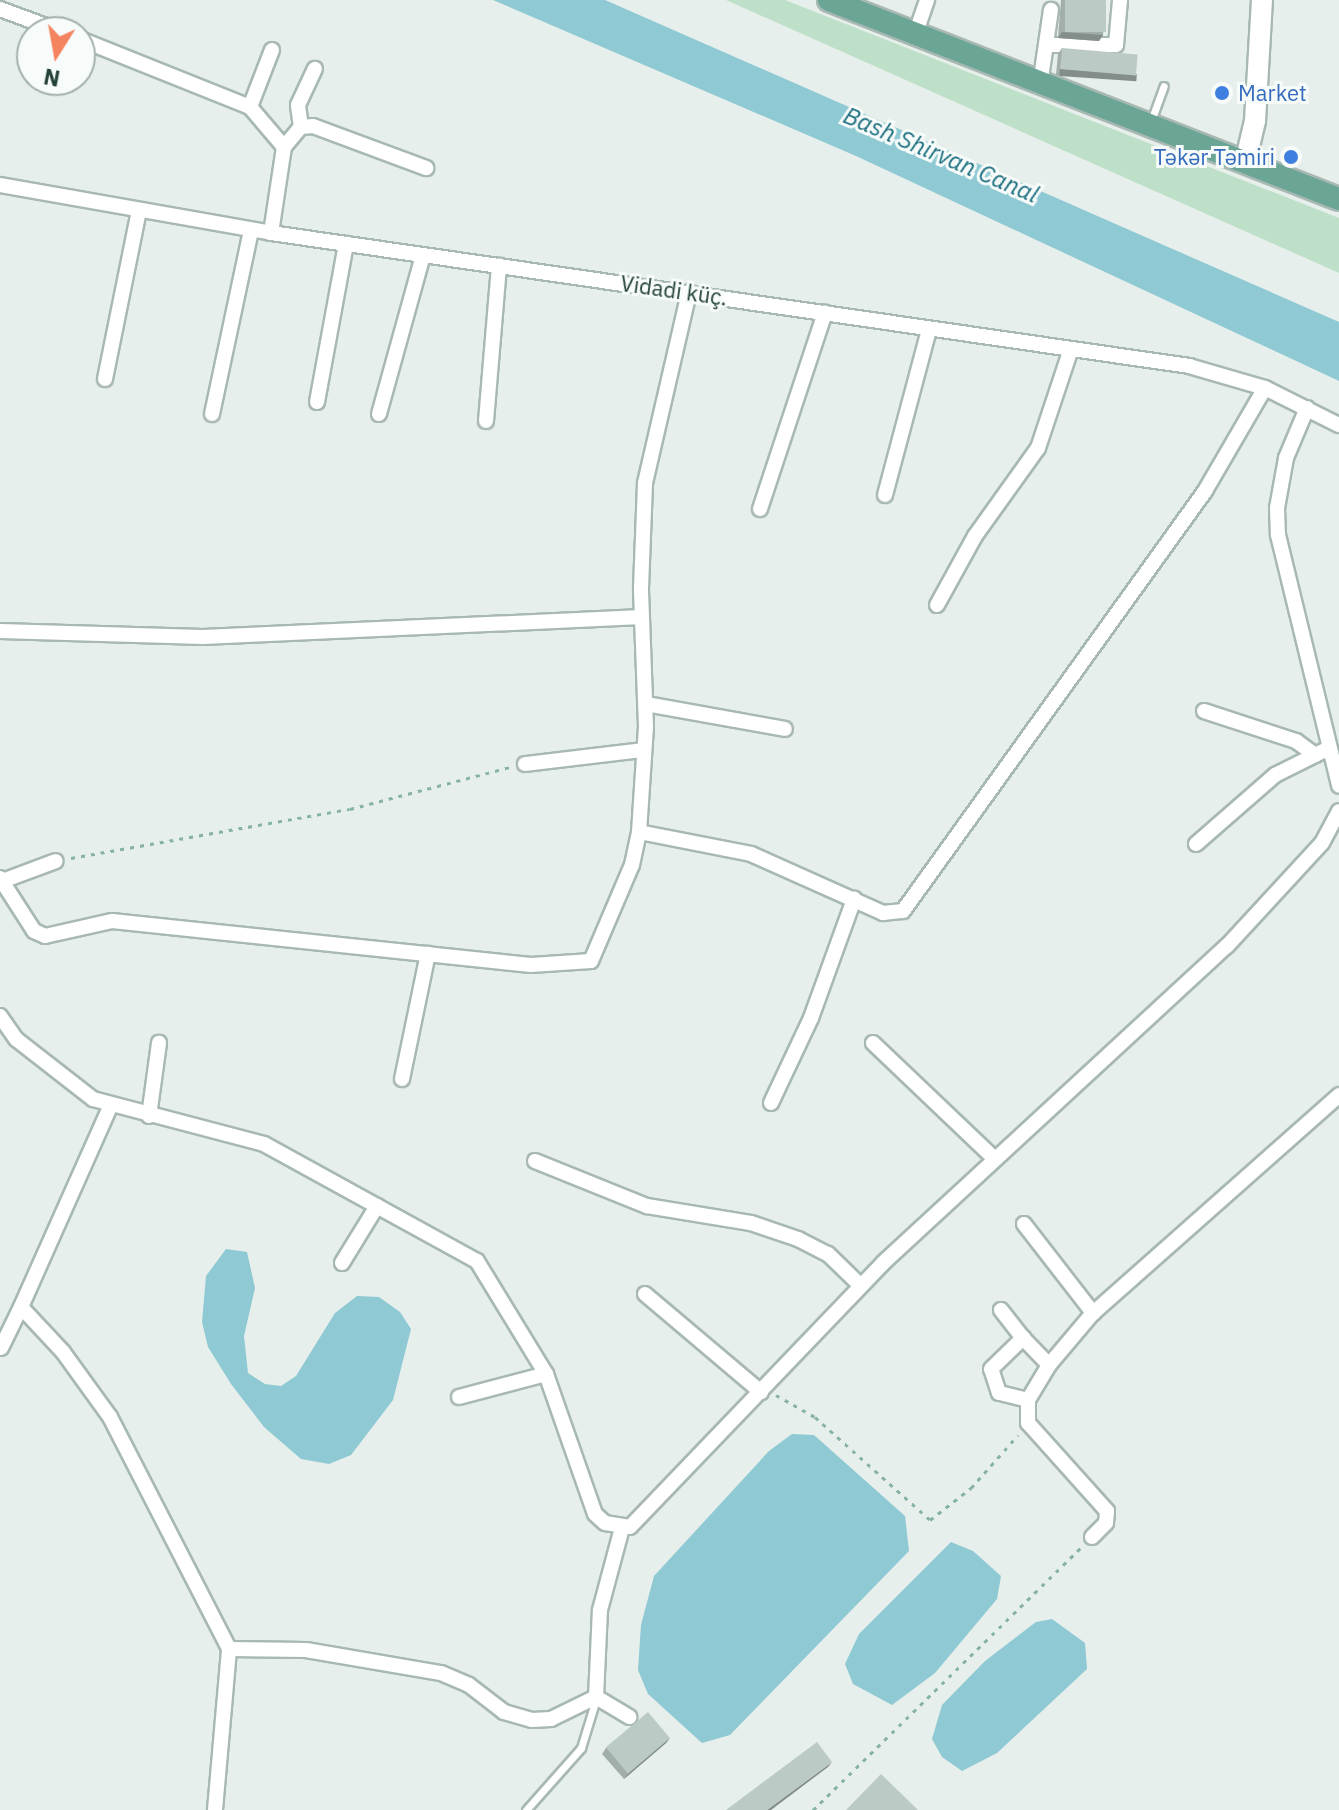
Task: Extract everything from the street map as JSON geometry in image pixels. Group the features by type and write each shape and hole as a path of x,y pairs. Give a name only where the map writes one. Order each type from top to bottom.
{"main road":[{"path":"829,0 1040,85 1339,199"},
{"path":"1245,163 1255,121 1262,0"}],"street":[{"path":"915,35 927,0"},
{"path":"1046,45 1116,45 1120,0"},
{"path":"0,9 19,16"},
{"path":"1040,85 1051,10"},
{"path":"96,45 250,107 284,147"},
{"path":"250,107 272,50"},
{"path":"271,233 284,147 301,127 298,105 315,69"},
{"path":"301,127 327,130 426,168"},
{"name":"Vidadi küç.","path":"2,190 271,233 1189,366 1265,388 1339,425"},
{"path":"105,379 139,211"},
{"path":"212,414 251,230"},
{"path":"317,402 346,244"},
{"path":"379,414 423,255"},
{"path":"486,421 499,266"},
{"path":"56,861 3,879 34,931 45,936 90,924 141,922 531,965 591,961 632,865 639,832 646,704 642,617 645,483 689,292"},
{"path":"760,509 825,312"},
{"path":"885,495 929,330"},
{"path":"937,605 983,523 1038,448 1071,349"},
{"path":"639,832 689,837 751,854 883,913 903,911 1205,491 1265,388"},
{"path":"1307,408 1286,458 1277,508 1278,535 1339,786"},
{"path":"0,631 203,637 642,617"},
{"path":"646,704 785,729"},
{"path":"1204,711 1296,741 1315,755"},
{"path":"1196,844 1275,775 1329,748"},
{"path":"525,764 643,750"},
{"path":"596,1697 600,1610 622,1528 638,1520 860,1285 1227,946 1305,863 1339,816"},
{"path":"771,1103 811,1018 854,899"},
{"path":"402,1079 428,954"},
{"path":"0,1016 16,1039 64,1080 110,1107 264,1144 477,1261 546,1374 583,1492 595,1514 622,1528"},
{"path":"149,1116 159,1043"},
{"path":"873,1043 995,1159"},
{"path":"1092,1537 1106,1523 1101,1500 1028,1423 1028,1400 1049,1365 1093,1313 1339,1095"},
{"path":"1,1348 110,1107"},
{"path":"535,1161 622,1199 751,1223 798,1239 828,1254 860,1285"},
{"path":"342,1263 377,1206"},
{"path":"1024,1224 1093,1313"},
{"path":"645,1294 761,1392"},
{"path":"21,1307 63,1352 110,1417 229,1649 215,1810"},
{"path":"1001,1310 1049,1365"},
{"path":"1023,1338 991,1369 999,1393 1028,1400"},
{"path":"459,1397 546,1374"},
{"path":"229,1649 306,1650 441,1673 469,1685 504,1712 532,1720 551,1719 596,1697"},
{"path":"596,1697 629,1717"}],"lane":[{"path":"1149,127 1164,86"},
{"path":"526,1810 581,1748 596,1697"}],"path":[{"path":"56,861 350,809 525,764"},
{"path":"761,1392 785,1397 815,1417 930,1520 971,1488 1028,1423"},
{"path":"813,1810 1092,1537"}],"green space":[{"path":"726,0 785,0 1339,218 1339,273"}],"water":[{"name":"Bash Shirvan Canal","path":"493,0 605,0 1339,322 1339,381 856,156"},
{"path":"226,1249 247,1252 255,1288 244,1336 248,1373 265,1384 281,1386 296,1376 335,1313 357,1296 379,1297 400,1312 411,1329 393,1400 351,1455 329,1464 301,1459 264,1427 208,1347 202,1322 206,1276"},
{"path":"792,1434 814,1435 905,1516 909,1551 730,1735 702,1743 648,1694 638,1670 641,1625 654,1576 769,1451"},
{"path":"951,1542 973,1551 1001,1576 997,1599 935,1673 892,1705 853,1684 845,1664 859,1634"},
{"path":"1052,1619 1085,1643 1087,1669 997,1753 962,1771 942,1757 932,1739 942,1705 985,1661 1036,1622"}],"building":[{"path":"1065,0 1106,0 1106,32 1065,32"},
{"path":"1062,48 1138,55 1136,76 1060,69"},
{"path":"648,1712 670,1738 628,1773 606,1747"},
{"path":"817,1742 832,1762 767,1810 726,1810"},
{"path":"881,1774 918,1810 846,1810"}],"place":[{"name":"Market","path":"1222,93"},
{"name":"Təkər Təmiri","path":"1291,157"}]}
